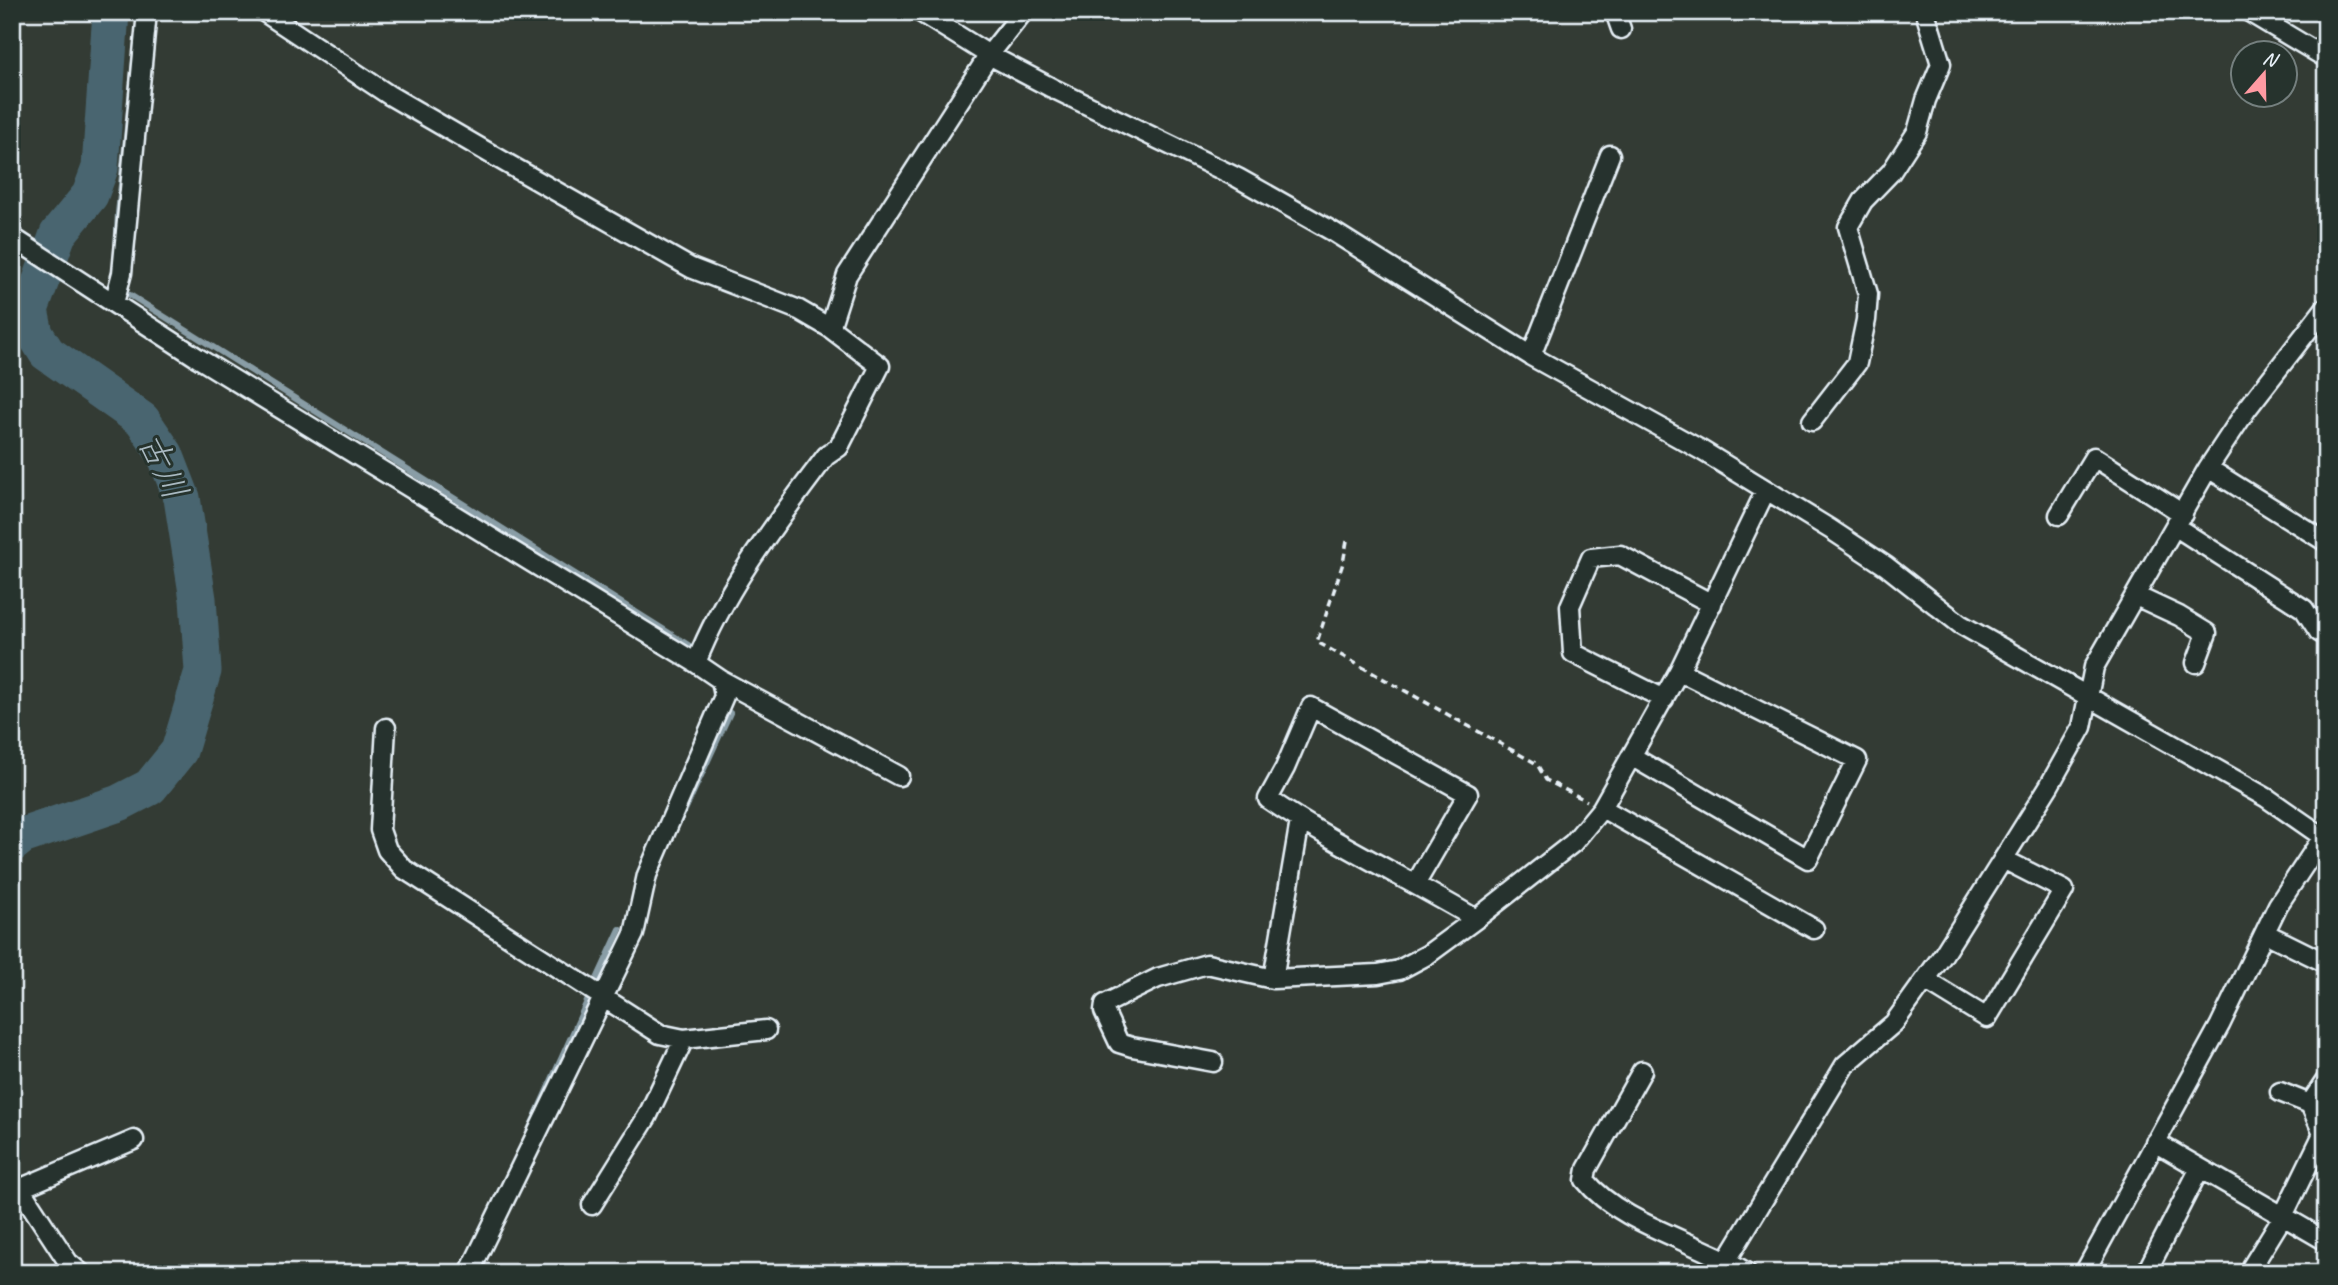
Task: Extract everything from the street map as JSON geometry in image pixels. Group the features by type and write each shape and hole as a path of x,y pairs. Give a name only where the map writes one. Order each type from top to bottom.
{"street":[{"path":"114,303 122,273 147,12"},
{"path":"264,12 389,95 691,268 799,310 830,328 880,366 839,447 826,456 743,572 711,625 696,663"},
{"path":"920,12 989,55 1272,196 1531,356 1701,450 1765,492 1830,529 1886,566 1960,624 2267,798 2324,838 2278,905 2220,1025 2084,1273"},
{"path":"830,328 847,275 989,55 1023,12"},
{"path":"1812,421 1857,363 1866,320 1868,294 1848,226 1863,201 1891,172 1917,132 1926,100 1941,64 1925,12"},
{"path":"2249,12 2326,58"},
{"path":"1531,356 1610,155"},
{"path":"12,237 221,372 721,680 899,776"},
{"path":"1723,1266 1845,1065 1894,1023 1925,980 2049,786 2082,727 2094,667 2208,468 2247,409 2326,307"},
{"path":"2059,515 2094,457 2304,609 2319,632 2326,636"},
{"path":"2208,468 2326,542"},
{"path":"1213,1062 1132,1047 1119,1042 1104,1012 1105,1004 1158,978 1207,964 1273,979 1378,974 1399,970 1427,955 1476,919 1573,843 1602,808 1679,671 1765,492"},
{"path":"1664,699 1573,653 1570,606 1591,558 1620,555 1712,604"},
{"path":"2136,596 2179,616 2207,633 2196,663"},
{"path":"1631,756 1808,859 1857,760 1679,671"},
{"path":"469,1273 634,934 647,875 724,696 721,680"},
{"path":"1416,883 1468,794 1311,707 1285,768 1268,799 1300,821 1416,883 1476,919"},
{"path":"386,728 380,830 387,850 404,869 660,1034 684,1039 766,1030"},
{"path":"1602,808 1814,929"},
{"path":"1273,979 1300,821"},
{"path":"1925,980 1987,1018 2064,890 2003,859"},
{"path":"2265,933 2326,963"},
{"path":"592,1205 647,1117 684,1039"},
{"path":"1642,1071 1587,1169 1586,1181 1597,1195 1642,1221 1723,1266 1747,1273"},
{"path":"2310,1104 2326,1080"},
{"path":"2248,1273 2283,1216 2324,1135 2310,1104 2280,1093"},
{"path":"81,1273 68,1262 17,1191 134,1140"},
{"path":"2155,1142 2326,1241"},
{"path":"2146,1273 2200,1168"}],"path":[{"path":"1347,541 1343,563 1317,642 1537,764 1546,780 1602,808"}],"waterway":[{"name":"古川","path":"12,844 22,836 119,803 150,787 179,751 203,671 198,599 182,498 165,454 142,420 47,353 35,334 30,310 58,234 90,195 100,168 111,12"},
{"path":"115,268 118,213 139,14"},
{"path":"130,295 690,646"},
{"path":"680,821 730,713"},
{"path":"597,979 620,929"},
{"path":"529,1130 589,997"}]}
